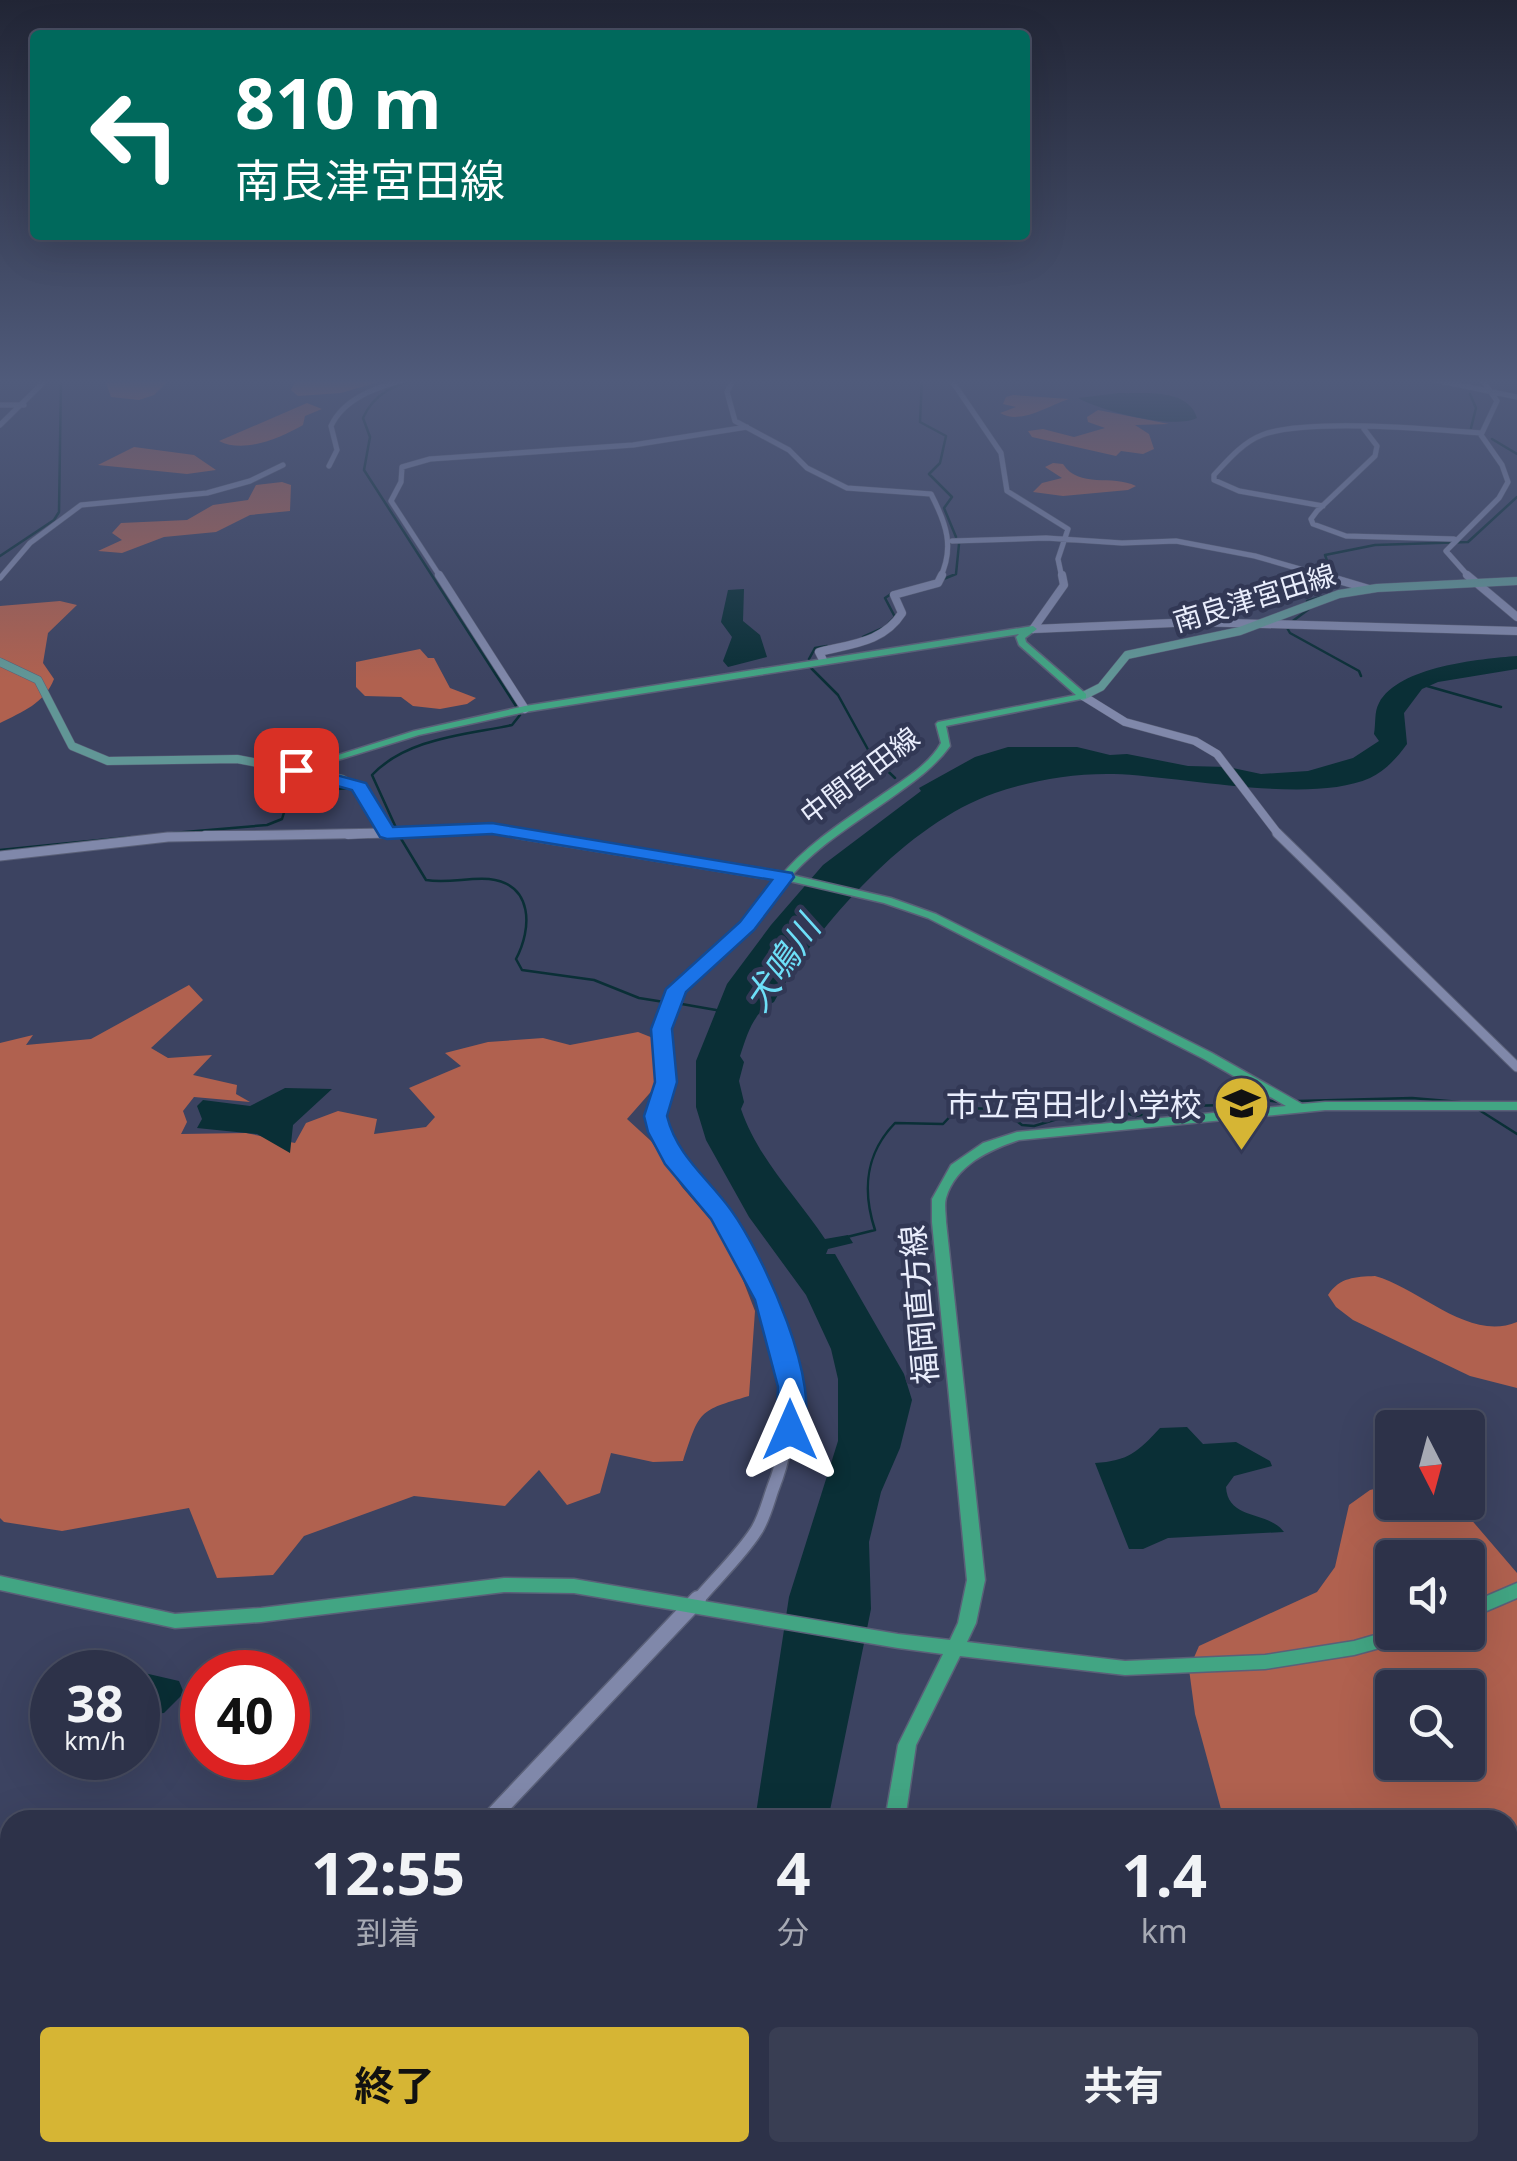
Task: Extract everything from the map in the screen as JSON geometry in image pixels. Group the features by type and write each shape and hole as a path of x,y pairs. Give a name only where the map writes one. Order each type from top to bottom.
{"main road":[{"name":"南良津宮田線","path":"1083,696 1101,687 1127,656 1265,623 1311,603 1369,588 1517,581"},
{"path":"296,770 417,734 525,709 1033,629"},
{"path":"1033,629 1020,637 1022,642 1083,696"},
{"path":"0,662 38,680 63,735 72,746 87,754 126,762 237,759 296,770 359,787 387,833 492,828 788,878 882,898 945,923 1208,1056 1299,1108"},
{"name":"中間宮田線","path":"788,878 820,840 911,779 941,752 946,742 941,724 1083,696"},
{"name":"福岡直方線","path":"964,1649 976,1580 938,1222 939,1199 946,1182 974,1154 1017,1136 1299,1108 1517,1106"},
{"path":"0,1583 175,1621 536,1584 574,1586 1069,1664 1159,1668 1265,1662 1375,1642"},
{"path":"1485,1604 1517,1590"},
{"path":"897,1810 907,1746 964,1649"}],"street":[{"path":"0,578 31,542 81,506 207,493 254,479"},
{"path":"401,479 391,501 525,709"},
{"path":"823,660 818,652 858,644 896,624 902,612 894,594 939,580 955,541 931,494 847,488 829,479"},
{"path":"1005,479 1007,490 1068,529 1058,559 1064,585 1033,629"},
{"path":"1214,479 1230,488 1322,506"},
{"path":"1350,479 1311,518 1313,524 1330,533 1454,539"},
{"path":"1507,479 1499,498 1454,539 1447,555 1517,617"},
{"path":"955,541 1176,541 1255,556 1369,588"},
{"path":"1033,629 1132,622 1517,631"},
{"path":"1083,696 1125,722 1196,741 1218,755 1276,832 1517,1067"},
{"path":"0,856 98,843 209,836 293,838 387,833"},
{"path":"499,1810 692,1606 757,1530 788,1443 793,1404 779,1334 754,1270 722,1215 677,1164 656,1116 666,1082 662,1029 676,989 747,926 788,878"}],"shaded area":[{"path":"1087,479 1136,486 1063,496 1033,492 1042,483"},
{"path":"256,485 291,485 290,511 250,515 216,532 164,537 122,553 98,551 122,540 112,533 121,523 187,520 213,505 248,500"},
{"path":"60,601 77,605 48,633 43,663 54,679 32,706 0,723 0,606"},
{"path":"420,649 428,658 434,658 450,688 476,698 467,704 440,709 413,706 401,697 365,696 356,687 356,662"},
{"path":"189,985 203,1000 151,1048 168,1058 212,1055 193,1075 237,1085 236,1094 250,1102 194,1097 183,1111 187,1122 181,1134 246,1133 295,1143 306,1123 338,1111 377,1119 374,1134 426,1127 435,1117 409,1088 461,1066 445,1053 488,1042 543,1038 570,1045 638,1032 653,1038 656,1086 627,1119 651,1141 682,1187 727,1239 755,1311 749,1396 703,1415 683,1461 653,1462 611,1453 600,1493 567,1505 539,1470 505,1506 414,1496 304,1536 273,1575 217,1578 189,1508 62,1531 4,1522 0,1518 0,1043 33,1035 26,1045 91,1039"},
{"path":"1375,1276 1463,1320 1499,1326 1517,1322 1517,1388 1470,1376 1353,1320 1328,1295 1343,1281"},
{"path":"1375,1489 1375,1520 1472,1520 1517,1573 1517,1810 1221,1810 1195,1714 1189,1669 1199,1646 1317,1592 1335,1567 1349,1505"}],"water":[{"path":"744,589 743,621 760,635 767,657 728,667 723,661 732,637 721,622 728,590"},
{"name":"犬鳴川","path":"1517,656 1517,669 1438,682 1422,689 1404,713 1407,744 1399,754 1370,778 1344,786 1280,789 1114,774 1084,775 1024,784 962,807 899,851 869,879 815,940 774,1002 756,1018 740,1056 744,1062 739,1081 744,1102 741,1109 748,1127 767,1161 825,1239 848,1235 853,1243 828,1249 826,1254 835,1254 904,1374 912,1400 900,1448 881,1492 869,1542 871,1609 830,1810 757,1810 789,1597 838,1441 838,1379 831,1349 806,1295 749,1217 706,1140 696,1107 696,1061 727,984 823,865 921,791 919,788 975,757 1008,747 1077,747 1110,755 1127,754 1261,774 1308,771 1353,758 1379,741 1374,734 1377,706 1389,690 1404,680 1483,659"},
{"path":"285,1088 332,1089 293,1125 290,1153 257,1134 197,1128 202,1119 197,1106 203,1100 250,1106"},
{"path":"1187,1427 1203,1444 1236,1442 1270,1461 1272,1466 1234,1476 1226,1487 1228,1498 1241,1510 1268,1520 1284,1532 1168,1538 1143,1549 1129,1549 1095,1463 1132,1454 1160,1428"},
{"path":"160,1677 180,1683 180,1697 160,1713"}],"waterway":[{"path":"0,556 54,520 59,512 59,479"},
{"path":"370,479 516,706"},
{"path":"934,479 952,497 944,508 956,537"},
{"path":"1332,575 1325,555 1375,545 1468,542 1517,497"},
{"path":"941,580 956,574 959,544"},
{"path":"889,623 895,617 885,598 894,592"},
{"path":"1324,596 1307,601 1309,609 1286,626 1290,633 1359,671 1361,676"},
{"path":"863,637 883,628"},
{"path":"809,659 815,648 827,646"},
{"path":"811,668 838,695 871,755 895,778"},
{"path":"1427,686 1501,707"},
{"path":"397,830 372,775 419,746 512,725 520,715"},
{"path":"173,833 267,825 282,819 290,793 349,788"},
{"path":"0,850 130,837"},
{"path":"400,837 426,880 489,879 514,889 525,910 525,935 516,959 522,970 594,980 639,998 664,1002"},
{"path":"676,1003 716,1010"},
{"path":"847,1237 875,1230 868,1201 869,1173 877,1147 895,1123 943,1124 958,1108 1001,1109 1022,1125 1034,1126 1101,1106 1136,1116 1190,1106 1258,1104 1245,1098 1280,1102"},
{"path":"1298,1101 1412,1098 1460,1102"},
{"path":"1476,1108 1517,1134"}],"place":[{"name":"市立宮田北小学校","path":"1241,1152"}],"route":[{"path":"296,770 342,779 359,787 387,833 492,828 785,877 747,926 676,989 662,1029 666,1082 656,1116 677,1164 722,1215 768,1300 792,1387 790,1430"}]}
